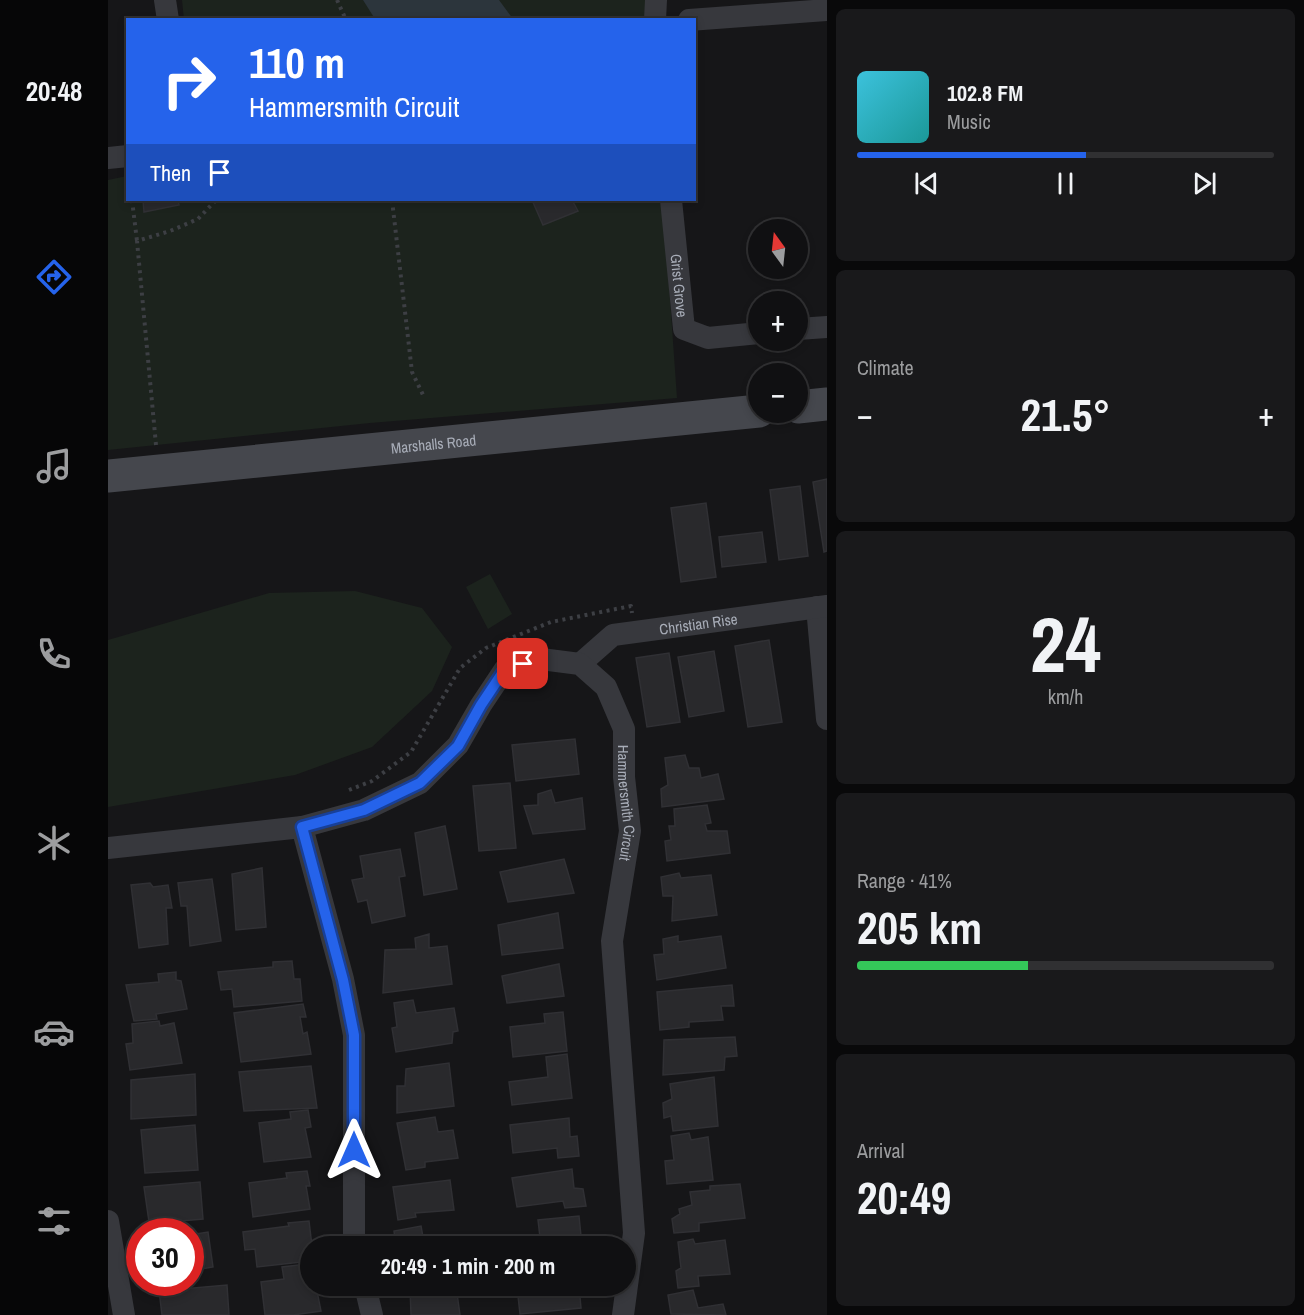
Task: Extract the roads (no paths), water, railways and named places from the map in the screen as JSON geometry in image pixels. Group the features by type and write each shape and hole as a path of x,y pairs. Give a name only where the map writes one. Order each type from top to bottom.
{"street":[{"path":"165,0 168,18"},
{"path":"655,18 656,0"},
{"path":"696,19 827,10"},
{"path":"108,158 126,156"},
{"name":"Grist Grove","path":"671,201 684,329 708,338 748,334"},
{"path":"808,328 827,327"},
{"path":"808,406 827,404"},
{"name":"Marshalls Road","path":"108,476 748,412"},
{"path":"822,606 827,719"},
{"name":"Christian Rise","path":"580,664 613,635 822,606"},
{"path":"108,848 302,827 364,810 420,783 458,746 505,669 541,659 580,664"},
{"name":"Hammersmith Circuit","path":"580,664 606,687 624,729 624,777 630,831 612,941 634,1233 623,1315"},
{"path":"302,827 343,980 354,1035 354,1236"},
{"path":"108,1221 124,1315"},
{"path":"367,1296 372,1315"}]}
